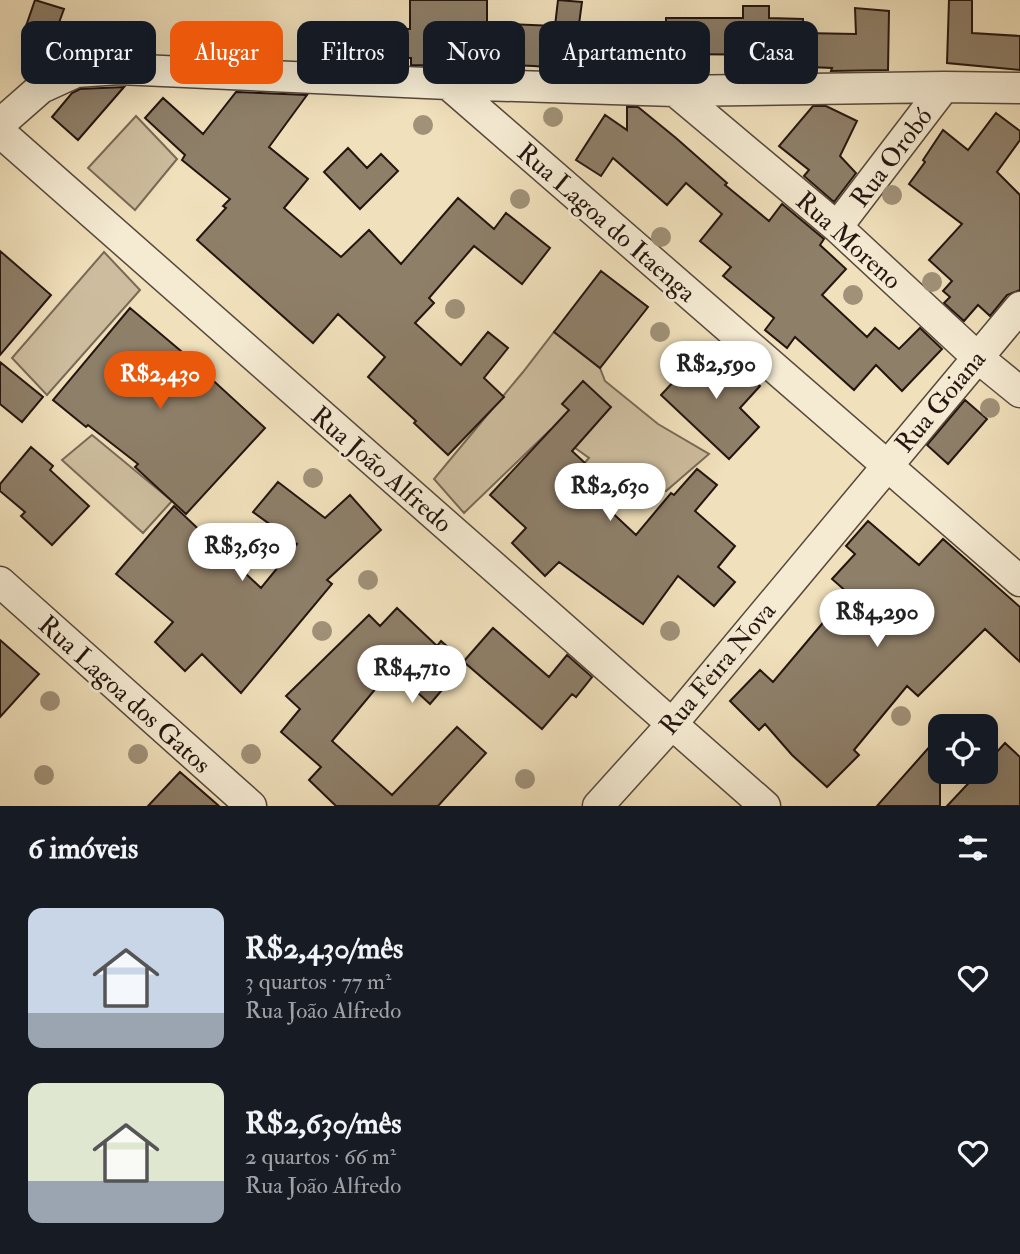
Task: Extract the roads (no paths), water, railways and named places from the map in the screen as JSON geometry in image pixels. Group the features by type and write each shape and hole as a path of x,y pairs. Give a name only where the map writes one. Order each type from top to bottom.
{"street":[{"path":"0,124 41,88 76,72 119,69 423,83"},
{"path":"449,84 675,91 1020,88"},
{"name":"Rua Lagoa do Itaenga","path":"449,84 1020,581"},
{"name":"Rua Orobó","path":"837,228 944,87"},
{"name":"Rua Moreno","path":"675,91 837,228 977,357 1020,392"},
{"name":"Rua João Alfredo","path":"0,132 765,806"},
{"name":"Rua Goiana","path":"887,463 1020,307"},
{"name":"Rua Feira Nova","path":"598,806 672,724 887,463"},
{"name":"Rua Lagoa dos Gatos","path":"0,582 251,806"}]}
